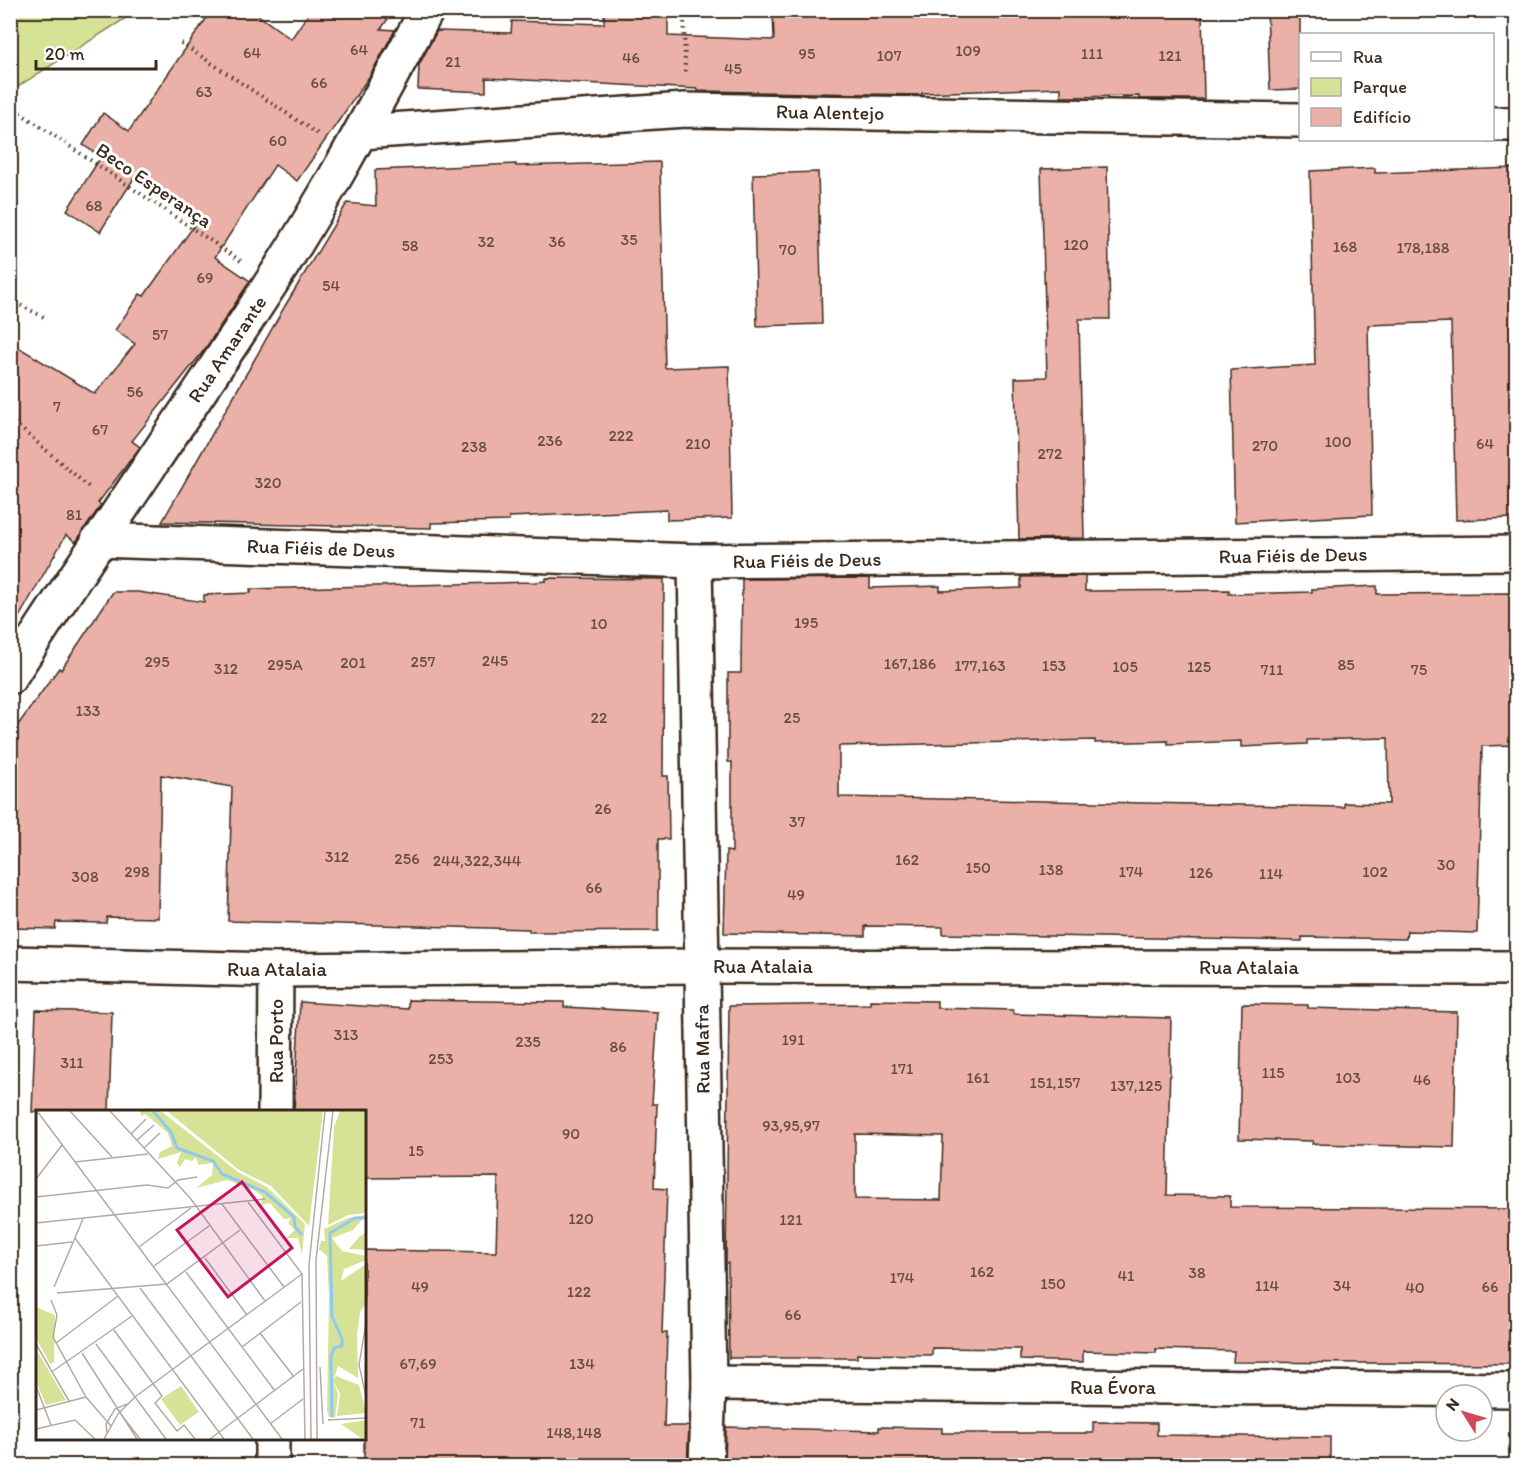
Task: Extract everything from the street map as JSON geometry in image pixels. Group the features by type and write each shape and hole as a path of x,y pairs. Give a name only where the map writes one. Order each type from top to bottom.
{"street":[{"name":"Rua Amarante","path":"10,677 98,540 272,282 354,143 427,10"},
{"name":"Rua Alentejo","path":"354,143 685,110 1299,120"},
{"path":"1494,124 1516,124"},
{"name":"Rua Fiéis de Deus","path":"98,540 695,561 1516,553"},
{"name":"Rua Mafra","path":"695,561 700,966 709,1383 706,1466"},
{"name":"Rua Atalaia","path":"10,963 276,970 700,966 1516,968"},
{"name":"Rua Porto","path":"275,1110 276,970"},
{"name":"Rua Évora","path":"709,1383 1516,1390"},
{"path":"272,1440 272,1466"}],"path":[{"path":"684,10 685,110"},
{"path":"181,43 354,143"},
{"name":"Beco Esperança","path":"20,113 272,282"},
{"path":"10,300 44,317"},
{"path":"10,419 117,512"}],"green space":[{"path":"11,10 137,10 137,11 11,91"}],"building":[{"path":"212,10 251,10 291,39 311,10 394,10 381,29 395,30 369,77 297,181 275,165 215,257 250,281 205,349 132,441 140,447 98,503 101,505 76,542 66,535 10,633 10,342 95,394 135,344 115,330 140,294 144,296 201,216 136,175 100,232 67,210 101,157 83,145 103,113 129,131"},
{"path":"604,10 668,10 668,36 774,40 773,10 1202,10 1204,99 1139,99 1139,96 1061,97 1061,88 922,93 922,95 698,91 698,89 486,78 486,92 418,89 419,65 437,31 511,33 512,21 604,24"},
{"path":"1267,10 1300,10 1299,89 1270,90"},
{"path":"660,162 665,368 729,366 732,518 667,520 667,510 509,517 509,521 431,523 431,528 162,522 285,306 347,203 376,206 375,170 516,164 516,166"},
{"path":"1107,167 1110,319 1079,319 1084,538 1019,539 1015,378 1047,377 1041,169"},
{"path":"1375,168 1375,173 1516,168 1516,518 1456,520 1451,322 1368,325 1372,515 1235,522 1231,370 1315,365 1310,171"},
{"path":"818,172 822,324 757,326 753,174"},
{"path":"1085,576 1085,591 1229,590 1229,594 1312,592 1312,589 1377,586 1377,594 1516,593 1516,745 1482,746 1477,933 1407,931 1406,939 1302,937 1302,941 943,934 943,927 865,926 865,936 724,933 726,851 732,852 732,762 728,762 728,673 741,673 742,579 870,578 870,588 940,586 940,591 1021,588 1021,577","holes":["1388,738 1389,804 1344,803 1344,807 839,797 839,746 1095,740 1095,743 1168,741 1168,744 1241,741 1241,747 1307,744 1307,740"]},
{"path":"546,578 664,579 663,776 668,776 669,839 658,839 658,931 529,932 529,929 228,921 232,787 161,775 158,918 107,917 106,923 56,922 55,929 10,928 10,736 59,668 61,670 113,592 138,592 204,602 204,595 251,593 250,589 535,582 546,581"},
{"path":"408,1000 564,1002 564,1007 658,1012 652,1104 657,1104 654,1188 667,1189 662,1333 667,1333 664,1426 689,1426 687,1466 471,1461 471,1466 364,1466 366,1250 496,1252 498,1177 366,1178 366,1110 294,1110 300,1002 408,1009"},
{"path":"870,1000 937,1001 937,1008 1013,1010 1013,1014 1171,1018 1167,1195 1230,1196 1230,1207 1516,1209 1516,1364 1233,1362 1234,1351 1156,1349 1156,1353 1083,1351 1083,1362 1020,1360 1020,1349 932,1348 932,1355 857,1354 857,1358 729,1358 728,1263 726,1263 729,1006 870,1004","holes":["855,1134 943,1136 941,1200 855,1199"]},
{"path":"1242,1004 1457,1012 1454,1147 1312,1144 1313,1141 1239,1139"},
{"path":"36,1010 112,1012 109,1110 36,1110 32,1112"},
{"path":"1093,1422 1157,1423 1157,1435 1330,1437 1330,1466 725,1466 726,1427 879,1431 879,1427 942,1428 942,1433 1093,1433"}]}
